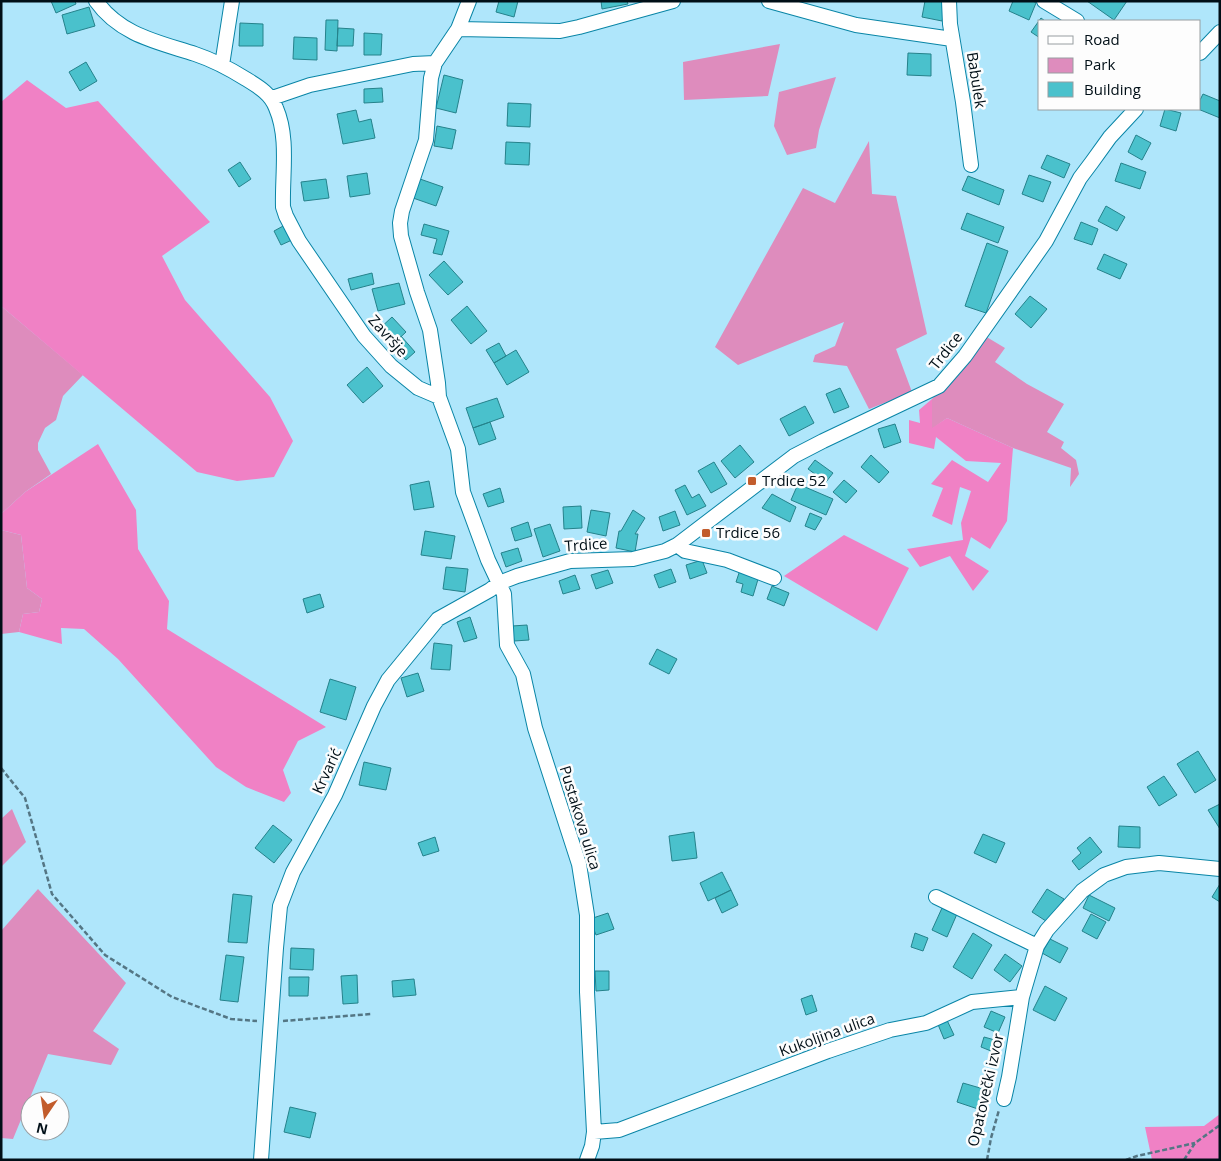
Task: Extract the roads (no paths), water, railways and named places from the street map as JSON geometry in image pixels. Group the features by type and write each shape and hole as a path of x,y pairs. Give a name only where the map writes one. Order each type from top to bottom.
{"street":[{"path":"96,1 111,18 134,34 196,54 222,66 258,86 272,98 310,84 413,64 435,63"},
{"path":"222,66 232,1"},
{"path":"469,1 458,29 435,63 426,140 405,198 400,223 406,255 430,330 439,397 458,449 463,492 499,584"},
{"path":"458,29 560,31 673,1"},
{"path":"769,1 856,24 952,39"},
{"name":"Babulek","path":"949,1 952,39 971,165"},
{"path":"1044,1 1074,20"},
{"path":"1201,52 1220,32"},
{"name":"Završje","path":"272,98 277,109 283,140 284,207 286,216 299,241 364,336 392,366 418,388 439,397"},
{"name":"Trdice","path":"499,584 517,576 570,561 633,559 665,551 677,545 794,456 939,386 965,356 1046,241 1080,178 1110,137 1135,110"},
{"path":"677,545 685,551 727,560 774,578"},
{"name":"Krvarić","path":"261,1160 280,906 293,872 335,795 374,706 388,680 438,619 499,584"},
{"name":"Pustakova ulica","path":"499,584 505,602 504,619 507,645 523,674 535,728 579,864 582,883 587,916 587,983 594,1132 587,1160"},
{"path":"1022,997 1037,946 1047,930 1082,891 1104,875 1126,867 1159,863 1220,869"},
{"path":"936,897 1037,946"},
{"name":"Kukoljina ulica","path":"594,1132 619,1130 828,1051 890,1030 926,1023 972,1002 1022,997"},
{"name":"Opatovečki izvor","path":"1004,1099 1022,997"}],"place":[{"name":"Trdice 52","path":"752,481"},
{"name":"Trdice 56","path":"706,533"}]}
